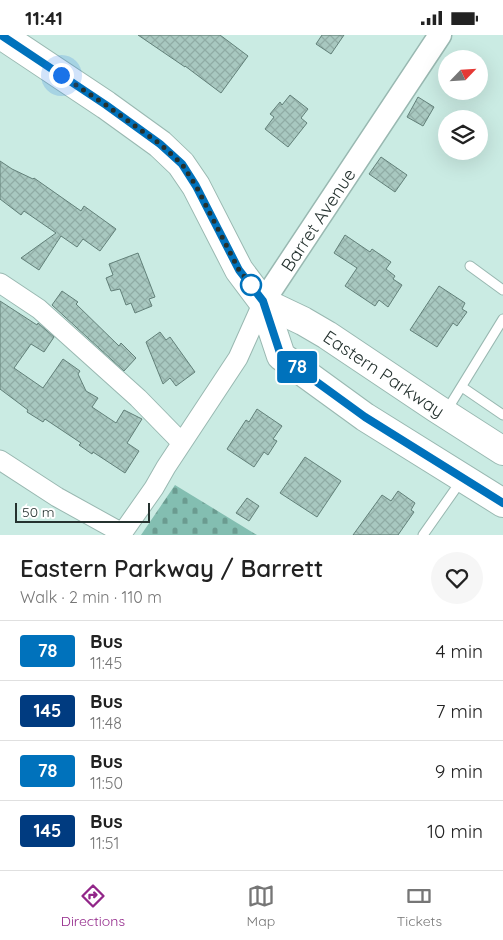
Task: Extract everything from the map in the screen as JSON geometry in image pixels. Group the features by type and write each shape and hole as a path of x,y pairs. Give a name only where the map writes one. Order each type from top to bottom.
{"main road":[{"name":"Eastern Parkway","path":"1,35 106,105 160,144 182,164 196,186 239,270 263,301 281,356 365,417 503,503"},
{"name":"Eastern Parkway","path":"263,301 327,335 444,414 503,451"}],"street":[{"name":"Barret Avenue","path":"121,534 154,488 238,358 263,301 440,35"},
{"path":"0,283 39,309 138,398 182,443"},
{"path":"0,460 121,534"}],"lane":[{"path":"470,266 503,290"},
{"path":"444,414 503,319"},
{"path":"462,387 503,415"},
{"path":"423,535 463,478"}],"green space":[{"path":"175,485 257,535 141,535"}],"building":[{"path":"138,35 220,35 248,56 221,93 185,66"},
{"path":"322,35 344,35 331,54 316,44"},
{"path":"290,95 308,109 301,118 307,123 288,147 265,129 274,117 270,114 280,102 282,105"},
{"path":"418,97 434,107 423,126 407,117"},
{"path":"381,157 407,175 395,192 369,174"},
{"path":"0,161 12,169 34,178 81,211 84,206 116,229 100,251 83,239 77,247 61,236 39,270 21,258 56,233 24,211 21,215 0,199"},
{"path":"345,235 370,252 372,249 391,262 386,269 395,276 393,279 402,285 388,307 379,300 375,306 345,286 357,268 334,253"},
{"path":"138,253 155,297 149,299 152,306 135,313 131,303 126,305 120,289 111,291 106,278 113,275 109,264"},
{"path":"439,286 465,303 462,309 467,312 457,326 453,323 437,347 410,330"},
{"path":"62,291 78,302 76,304 119,346 121,343 136,358 124,371 52,305"},
{"path":"0,301 37,325 38,323 54,337 44,352 31,344 14,368 43,388 63,359 80,371 78,374 86,391 98,398 92,407 116,423 124,410 142,419 127,443 139,451 125,473 93,452 92,454 79,445 81,443 45,419 43,422 27,412 28,410 0,389"},
{"path":"160,332 166,340 170,337 195,372 176,386 170,378 163,384 146,342"},
{"path":"257,409 282,426 273,439 277,441 268,455 264,452 254,467 227,449 246,420 249,422"},
{"path":"305,457 341,481 317,517 280,493"},
{"path":"398,491 415,503 411,510 414,512 398,535 353,535 382,495 391,501"},
{"path":"247,498 259,506 249,521 236,513"}],"bus line":[{"name":"78","path":"1,35 106,105 160,144 182,164 196,186 239,270 263,301 281,356 365,417 503,503"}],"route":[{"path":"61,75 160,144 182,164 196,186 239,270 251,285"}]}
